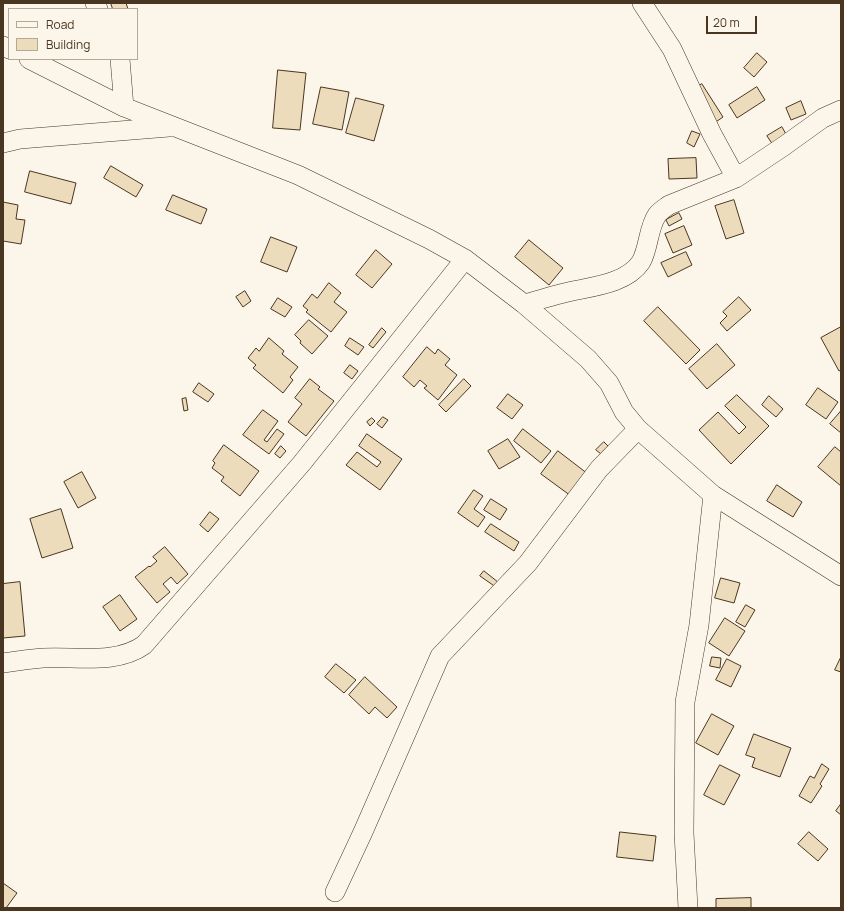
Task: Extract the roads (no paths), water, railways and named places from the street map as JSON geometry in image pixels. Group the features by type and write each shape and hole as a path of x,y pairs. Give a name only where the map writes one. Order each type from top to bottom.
{"street":[{"path":"642,3 672,48 712,134 736,178"},
{"path":"31,60 124,107 298,175 429,239 465,260 524,304 588,359 609,383 624,412 638,429 714,495 841,576"},
{"path":"120,60 124,107"},
{"path":"524,304 560,294 600,286 624,277 636,268 644,255 655,219 661,211 669,205 736,178 823,118 841,110"},
{"path":"3,143 20,139 174,127"},
{"path":"3,663 43,658 115,657 128,654 144,645 302,463 465,260"},
{"path":"335,892 440,656 528,563 599,469 638,429"},
{"path":"688,908 684,833 685,702 699,625 714,495"}]}
